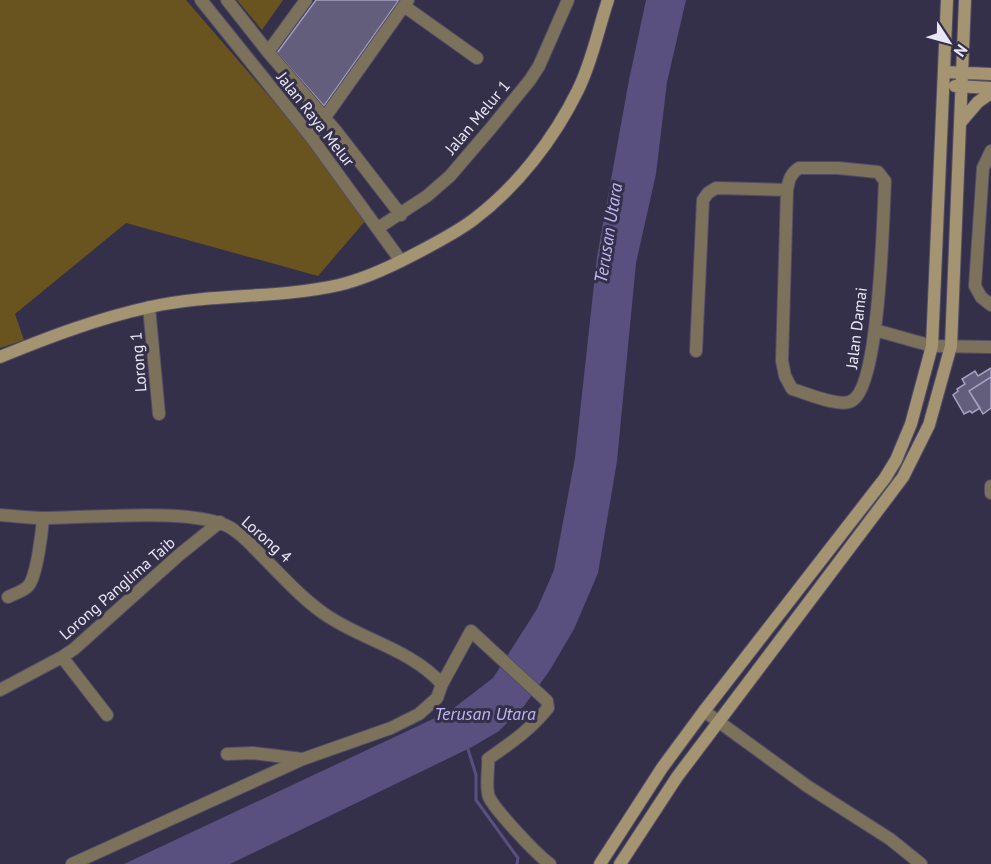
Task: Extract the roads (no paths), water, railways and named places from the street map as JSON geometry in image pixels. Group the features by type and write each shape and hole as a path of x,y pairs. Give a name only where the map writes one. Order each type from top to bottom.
{"street":[{"name":"Jalan Raya Melur","path":"201,0 311,137 401,261"},
{"path":"227,0 336,131 401,215"},
{"path":"268,52 306,0"},
{"name":"Jalan Melur 1","path":"378,228 401,215 450,176 530,80 546,53 568,0"},
{"path":"600,864 662,768 885,477 896,460 911,424 932,346 947,0"},
{"path":"620,864 676,777 903,477 929,425 951,346 965,0"},
{"path":"0,357 92,322 149,307 180,301 252,297 339,285 370,275 439,242 473,220 505,191 539,152 560,122 579,89 590,59 605,1"},
{"path":"311,137 406,3 477,58"},
{"path":"945,72 991,74"},
{"path":"944,86 991,88"},
{"path":"960,123 978,102 991,93"},
{"path":"991,151 983,168 975,286 981,297 991,305"},
{"name":"Jalan Damai","path":"799,168 838,168 878,172 885,181 875,330 866,380 861,392 853,401 842,404 792,389 785,376 782,361 786,190 789,177 799,168"},
{"path":"696,351 703,200 716,188 786,190"},
{"name":"Lorong 1","path":"149,307 159,414"},
{"path":"875,330 932,346 991,347"},
{"path":"991,486 991,494"},
{"name":"Lorong 4","path":"0,515 43,518 195,517 220,522 243,537 322,613 358,635 400,652 424,667 442,684"},
{"path":"8,597 28,587 32,580 41,541 43,518"},
{"name":"Lorong Panglima Taib","path":"0,690 62,657 220,522"},
{"path":"72,864 303,759 391,729 419,714 437,698 471,630 547,701 548,708 536,723 522,736 488,759 488,790 494,804 533,849 550,864"},
{"path":"62,657 107,715"},
{"path":"704,711 807,786 890,839 921,864"},
{"path":"227,754 253,753 303,759"}],"water":[{"name":"Terusan Utara","path":"646,0 686,0 667,82 656,174 636,263 617,461 598,573 574,629 550,670 524,706 499,731 472,747 230,864 124,864 450,711 493,678 537,609 554,570 575,458 597,257"}],"waterway":[{"path":"467,746 476,775 476,800 518,858 517,864"}]}
